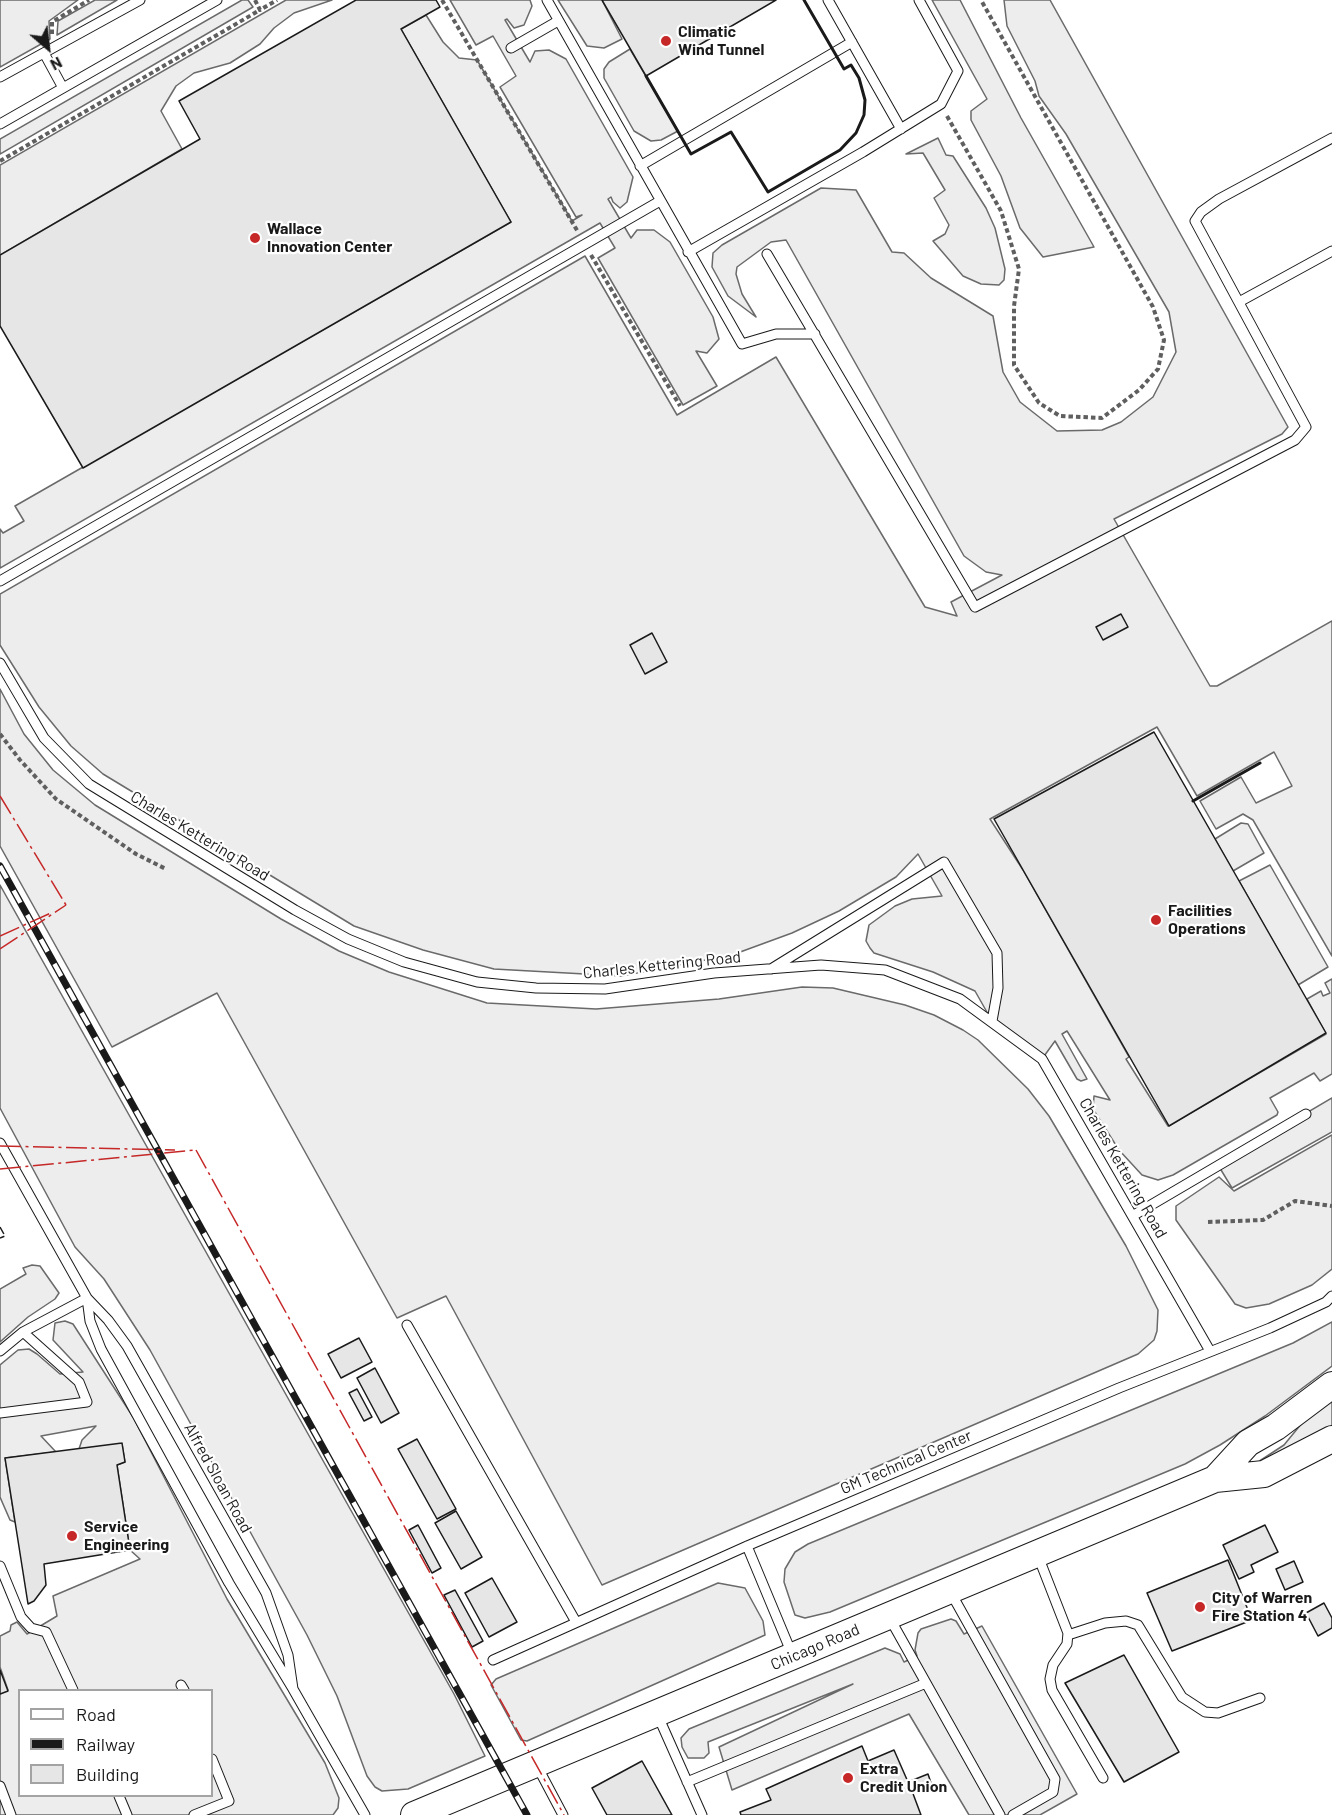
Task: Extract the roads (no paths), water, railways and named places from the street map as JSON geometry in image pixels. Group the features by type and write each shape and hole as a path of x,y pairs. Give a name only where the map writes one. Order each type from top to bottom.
{"main road":[{"name":"Chicago Road","path":"1215,1479 1248,1443 1292,1415 1332,1385"},
{"name":"Chicago Road","path":"426,1813 536,1764 1215,1479 1264,1474 1332,1439"}],"lane":[{"path":"0,77 140,0"},
{"path":"194,0 200,9"},
{"path":"0,124 217,0"},
{"path":"547,0 742,344 776,334 815,334"},
{"path":"828,0 901,129"},
{"path":"688,252 941,104 958,71 919,0"},
{"path":"511,48 558,21"},
{"path":"640,166 852,42"},
{"path":"44,53 63,88"},
{"path":"767,254 975,607 1295,440 1306,427 1195,221 1201,212 1219,199 1332,138"},
{"path":"0,581 660,201"},
{"path":"1239,302 1332,251"},
{"name":"Charles Kettering Road","path":"0,663 44,738 89,784 295,910 348,939 395,959 477,982 536,988 605,989 714,973 821,965 885,970 960,999 1042,1059 1134,1215 1210,1351"},
{"path":"769,970 944,862 997,953 998,988 992,1021"},
{"path":"1134,1215 1306,1113"},
{"name":"Alfred Sloan Road","path":"0,1143 87,1299 108,1320 127,1346 266,1593 288,1655 293,1689"},
{"name":"GM Technical Center","path":"493,1660 747,1546 1210,1351 1270,1328 1332,1296"},
{"path":"0,1352 23,1332 87,1299"},
{"name":"Alfred Sloan Road","path":"87,1299 90,1321 101,1349 229,1583 365,1815"},
{"path":"407,1325 576,1622"},
{"path":"0,1413 87,1402 79,1382 23,1332"},
{"path":"747,1546 793,1656"},
{"path":"1037,1554 1068,1635 1067,1644 1053,1665 1050,1679 1052,1690 1103,1778"},
{"path":"0,1566 21,1617 31,1628 46,1632 73,1689"},
{"path":"950,1591 1055,1779 1053,1792 1013,1815"},
{"path":"888,1615 1000,1815"},
{"path":"1068,1635 1105,1623 1126,1621 1138,1625 1182,1697 1205,1712 1218,1713 1260,1698"},
{"path":"687,1782 926,1683"},
{"path":"657,1713 702,1815"},
{"path":"194,1815 229,1801 213,1761"},
{"path":"536,1764 563,1815"},
{"path":"0,1786 11,1815"},
{"path":"119,1797 127,1815"}],"railway":[{"path":"0,866 527,1815"}],"place":[{"name":"Climatic Wind Tunnel","path":"666,41"},
{"name":"Wallace Innovation Center","path":"255,238"},
{"name":"Facilities Operations","path":"1156,920"},
{"name":"Service Engineering","path":"72,1536"},
{"name":"City of Warren Fire Station 4","path":"1200,1607"},
{"name":"Extra Credit Union","path":"848,1778"}]}
